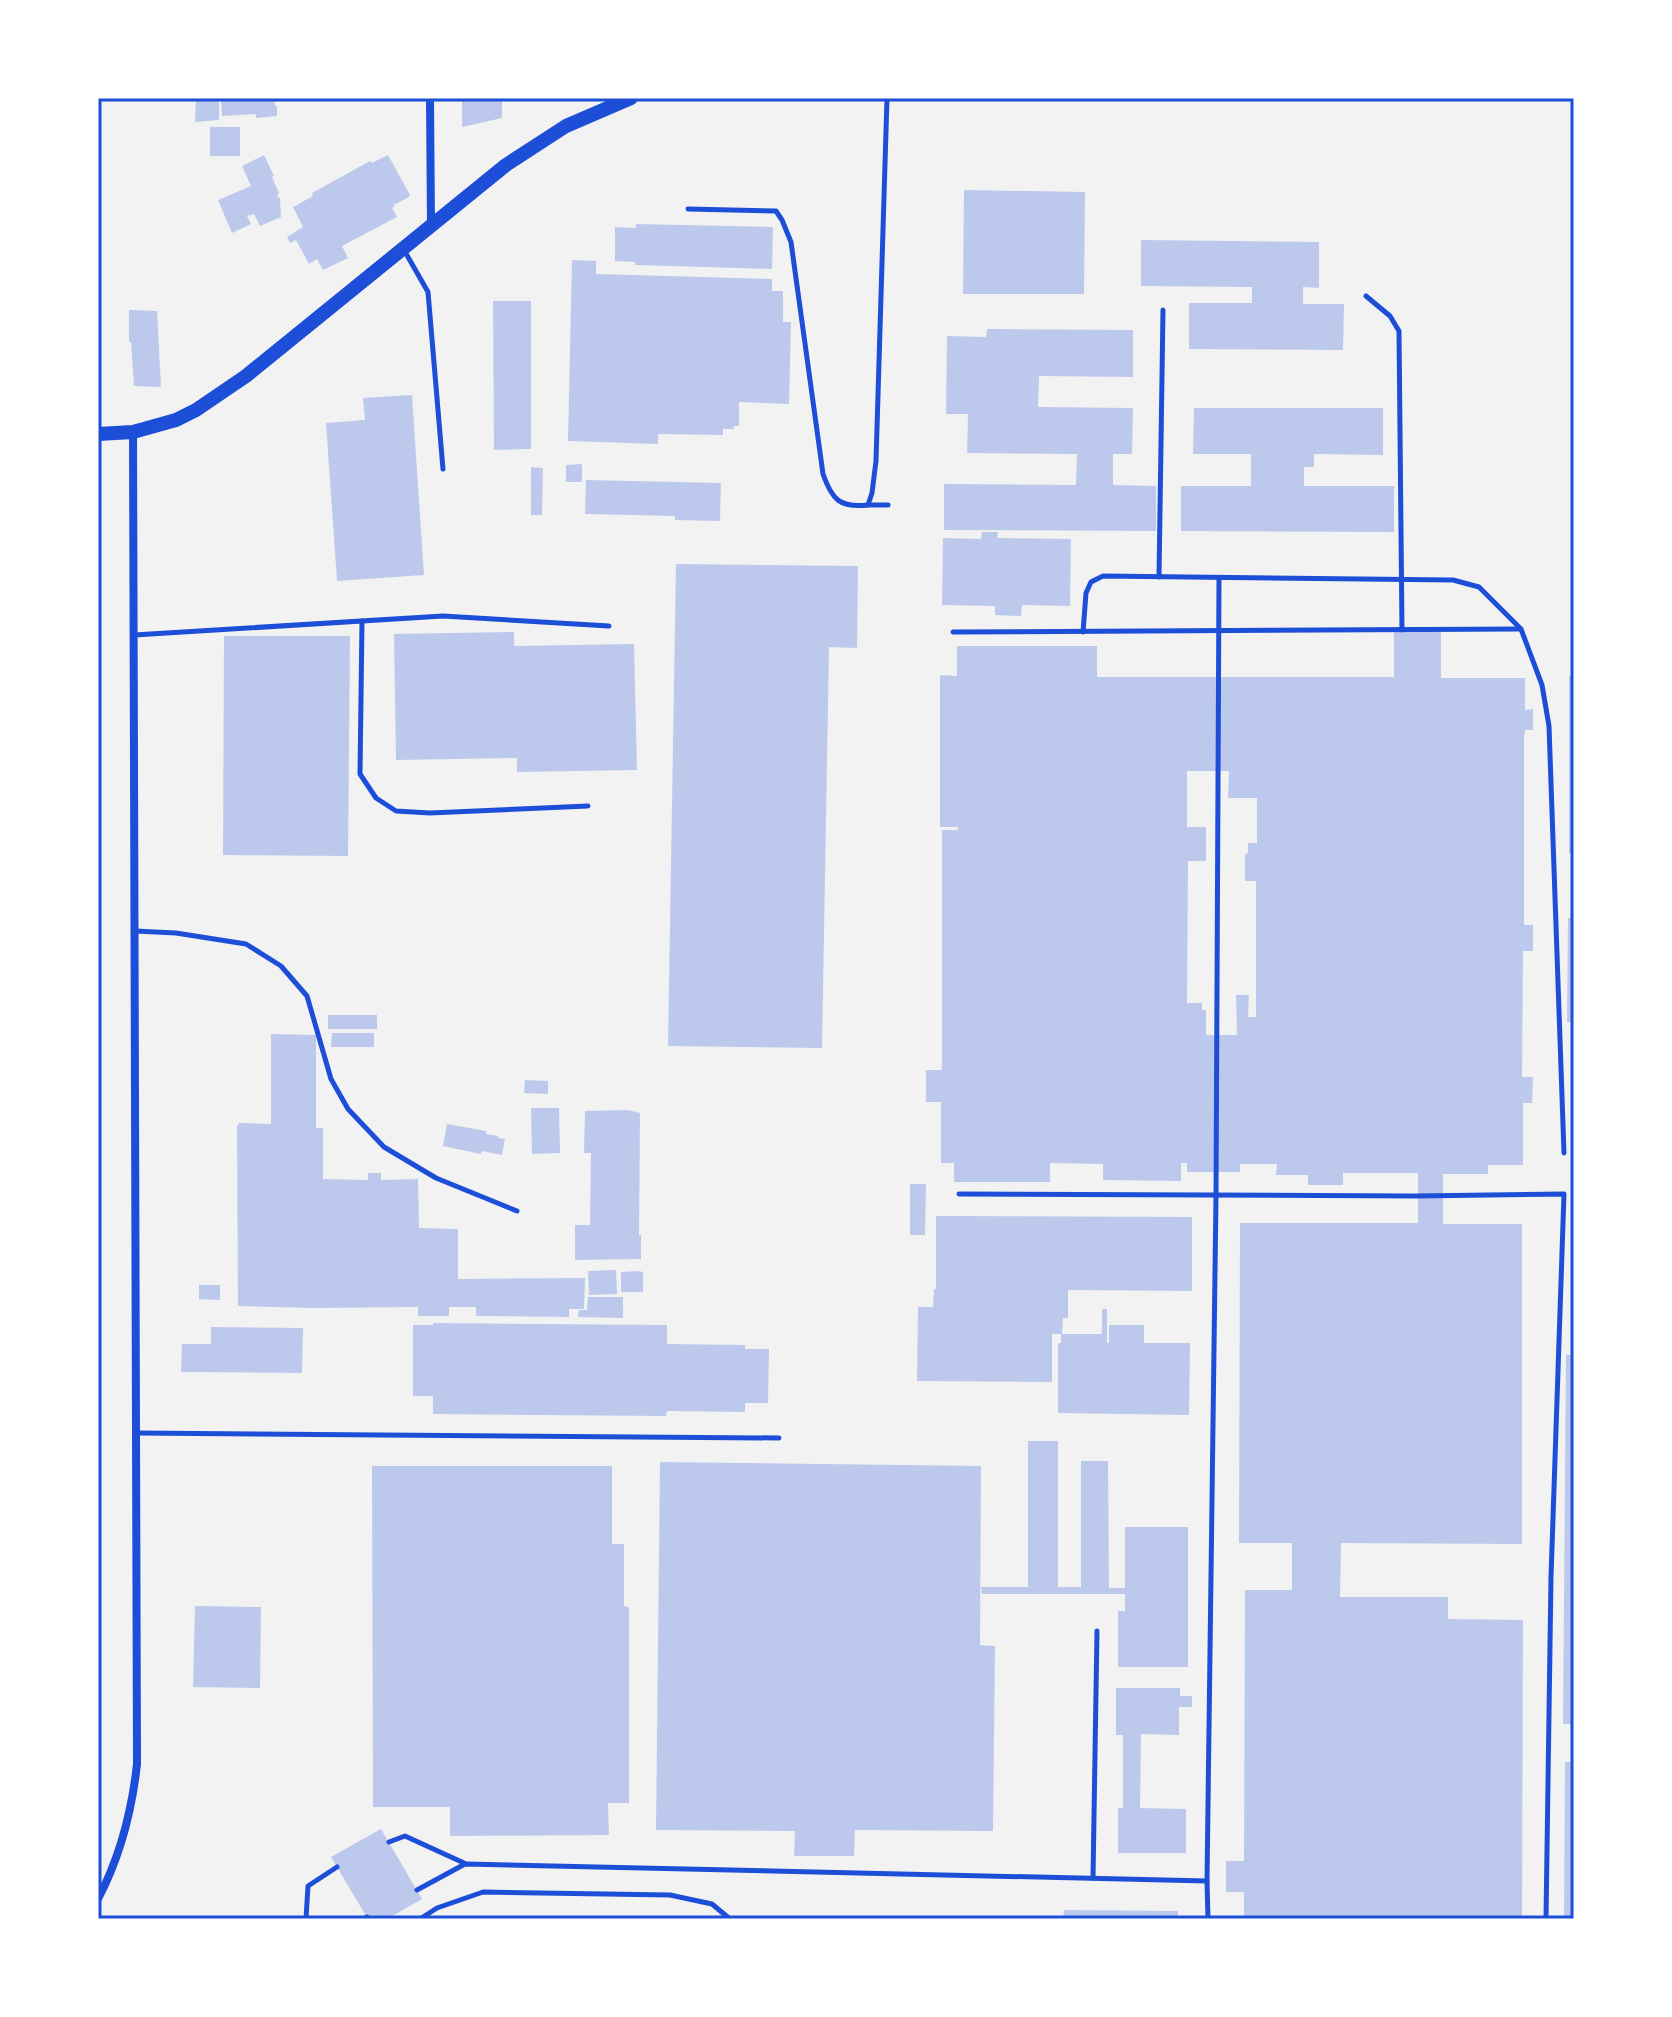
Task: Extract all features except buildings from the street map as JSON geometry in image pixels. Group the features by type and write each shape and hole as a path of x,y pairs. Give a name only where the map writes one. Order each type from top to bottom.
{"main road":[{"path":"98,434 133,432 176,420 223,393 506,165 566,126 631,98"}],"street":[{"path":"430,98 431,227"},
{"path":"98,1899 126,1828 137,1764 133,432"}],"lane":[{"path":"868,505 876,461 887,98"},
{"path":"688,209 776,211 791,242 823,474 828,489 836,500 852,506 888,505"},
{"path":"404,250 428,292 443,469"},
{"path":"1366,296 1390,316 1399,331 1402,630"},
{"path":"1159,577 1163,310"},
{"path":"1083,632 1086,593 1091,582 1103,576 1453,580 1479,587 1521,629 1542,685 1549,726 1564,1153"},
{"path":"1208,1919 1219,578"},
{"path":"134,635 443,616 609,626"},
{"path":"362,621 360,774 376,798 396,811 430,813 588,806"},
{"path":"953,632 1521,629"},
{"path":"135,931 176,933 246,944 281,966 307,996 331,1079 348,1109 384,1147 436,1178 517,1211"},
{"path":"959,1194 1564,1194 1551,1577 1546,1919"},
{"path":"136,1433 779,1438"},
{"path":"1093,1878 1097,1631"},
{"path":"389,1842 405,1836 465,1864 1207,1881"},
{"path":"417,1890 465,1864"},
{"path":"306,1919 308,1886 337,1867"},
{"path":"420,1919 437,1908 483,1892 670,1895 712,1904 730,1919"}]}
